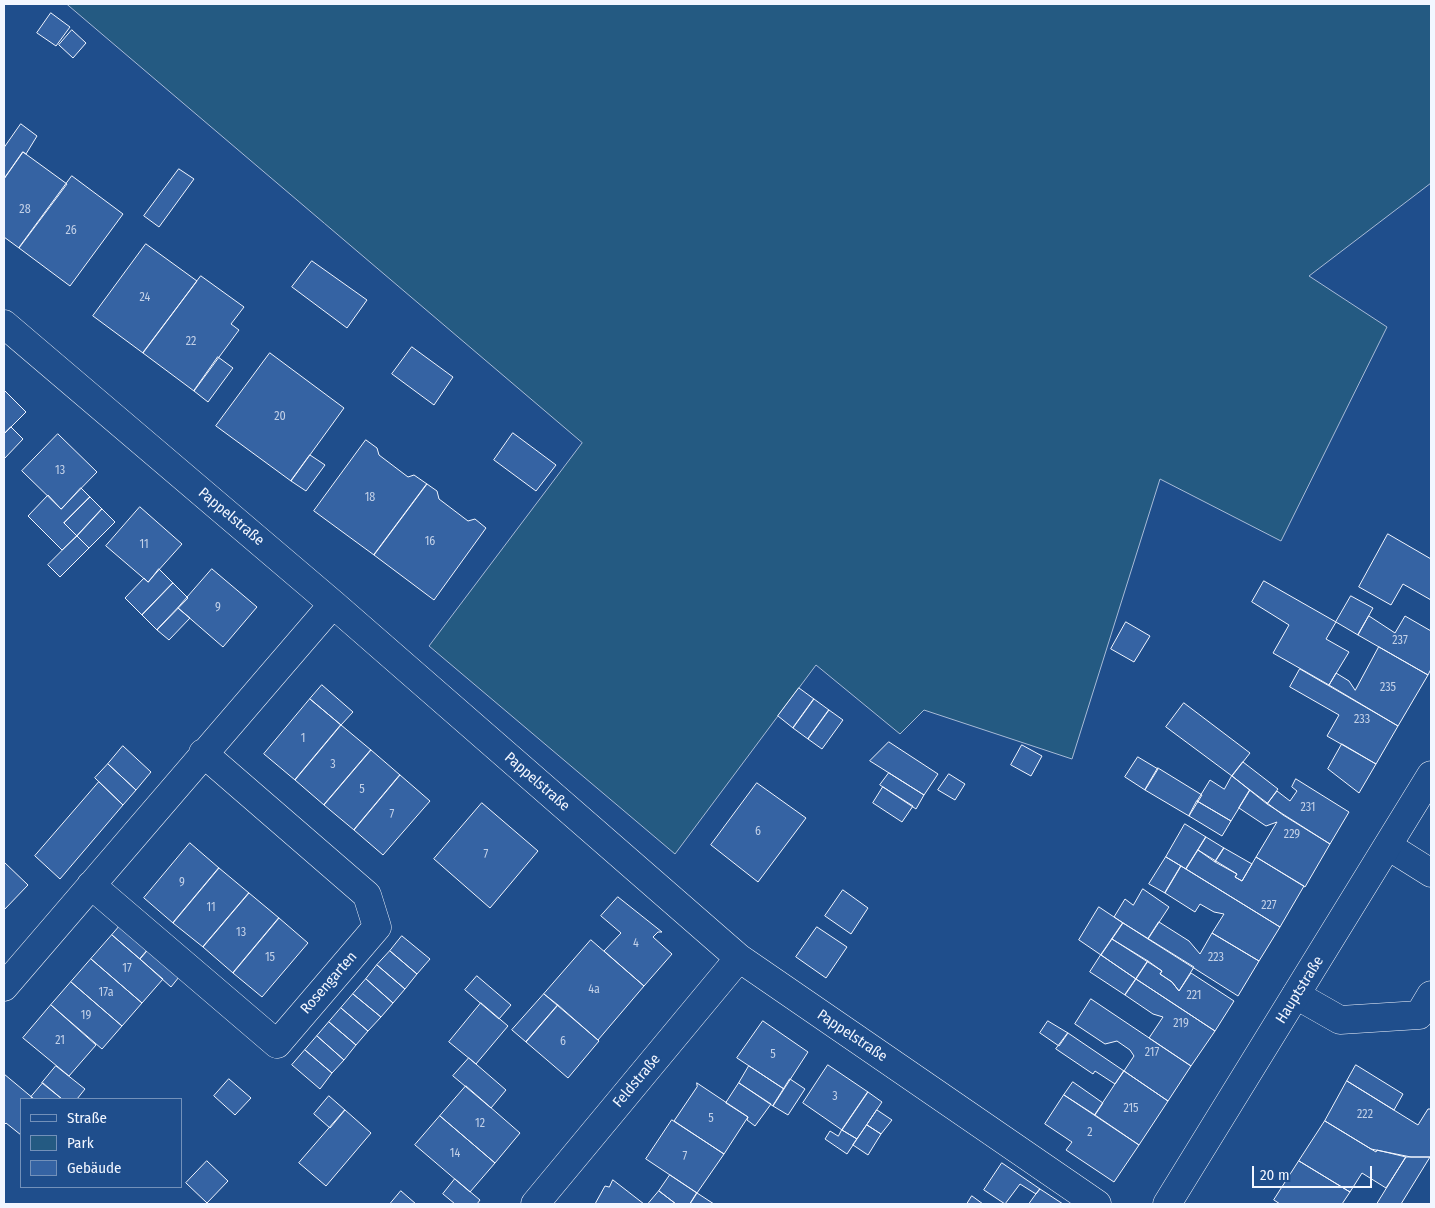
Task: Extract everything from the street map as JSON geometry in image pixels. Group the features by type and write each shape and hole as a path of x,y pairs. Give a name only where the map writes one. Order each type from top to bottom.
{"street":[{"name":"Pappelstraße","path":"4,324 333,604 739,958 1097,1204"},
{"path":"4,987 203,753 333,604"},
{"name":"Rosengarten","path":"91,885 277,1044 377,927 367,895 203,753"},
{"name":"Hauptstraße","path":"1167,1204 1431,775"},
{"path":"1388,846 1431,873"},
{"name":"Feldstraße","path":"535,1204 739,958"},
{"path":"1296,995 1340,1020 1419,1015 1431,995"}],"green space":[{"path":"67,4 1431,4 1431,183 1309,276 1387,327 1281,541 1160,479 1072,759 924,710 900,734 816,665 675,854 429,646 582,443"}],"building":[{"path":"51,13 70,27 56,46 37,33"},
{"path":"72,30 86,43 73,58 59,45"},
{"path":"21,124 37,136 26,154 23,152 4,179 4,148"},
{"path":"23,152 67,184 19,248 4,237 4,179"},
{"path":"179,169 194,179 159,227 144,216"},
{"path":"72,176 123,214 70,286 19,248"},
{"path":"146,244 197,281 143,353 93,316"},
{"path":"312,261 367,300 347,328 292,287"},
{"path":"201,276 244,307 231,324 239,330 194,391 143,353"},
{"path":"412,347 453,377 434,405 392,374"},
{"path":"270,353 344,408 291,481 216,426"},
{"path":"218,357 233,368 208,402 194,391"},
{"path":"4,390 26,412 4,434"},
{"path":"11,427 23,439 4,459 4,434"},
{"path":"513,433 556,465 536,491 494,460"},
{"path":"58,434 97,472 61,509 22,471"},
{"path":"366,440 377,448 379,455 408,477 414,475 427,484 374,555 314,511"},
{"path":"310,455 325,465 306,491 291,481"},
{"path":"427,484 437,491 439,499 468,521 475,519 486,528 434,600 374,555"},
{"path":"81,488 90,497 64,523 77,536 62,550 28,516 48,495 61,509"},
{"path":"90,497 102,509 77,536 64,523"},
{"path":"140,507 182,544 148,582 106,546"},
{"path":"102,509 115,522 89,548 77,536"},
{"path":"1388,534 1431,559 1431,600 1403,584 1391,605 1359,587"},
{"path":"77,536 89,548 60,577 48,565"},
{"path":"159,569 173,583 142,615 125,598 144,578 148,582"},
{"path":"212,569 257,607 223,647 178,608"},
{"path":"1264,581 1336,622 1326,639 1349,652 1329,685 1273,653 1289,625 1252,602"},
{"path":"173,583 188,598 157,630 142,615"},
{"path":"1351,596 1373,608 1358,635 1336,622"},
{"path":"178,608 190,618 169,640 157,630"},
{"path":"1369,616 1395,633 1405,616 1431,631 1431,669 1428,675 1358,635"},
{"path":"1126,622 1150,636 1134,662 1111,649"},
{"path":"1379,647 1428,675 1398,726 1329,685 1336,673 1349,681 1355,690"},
{"path":"1300,669 1398,726 1376,764 1327,736 1339,715 1290,687"},
{"path":"322,685 353,712 341,725 310,699"},
{"path":"799,688 814,699 793,728 778,716"},
{"path":"310,699 341,725 295,780 264,754"},
{"path":"814,699 829,710 808,739 793,728"},
{"path":"1184,703 1250,753 1232,776 1166,727"},
{"path":"829,710 843,720 822,749 808,739"},
{"path":"341,725 371,750 324,805 295,780"},
{"path":"889,742 938,774 924,795 870,761"},
{"path":"1342,744 1376,764 1359,793 1328,769"},
{"path":"1022,745 1042,756 1031,776 1011,765"},
{"path":"123,746 151,772 136,790 108,764"},
{"path":"371,750 400,775 354,830 324,805"},
{"path":"1138,757 1158,769 1145,790 1125,777"},
{"path":"1243,762 1278,789 1267,804 1232,776"},
{"path":"108,764 136,790 123,805 95,778"},
{"path":"1158,768 1202,795 1189,816 1145,790"},
{"path":"889,773 924,795 916,809 880,785"},
{"path":"949,774 965,784 955,800 938,790"},
{"path":"400,775 430,801 383,855 354,830"},
{"path":"1232,776 1250,790 1231,821 1197,801 1210,780 1224,789"},
{"path":"1296,779 1349,812 1330,844 1267,804 1277,791 1290,801 1297,791 1292,787"},
{"path":"99,782 123,805 60,879 35,856"},
{"path":"757,783 806,818 758,882 711,845"},
{"path":"883,787 913,806 902,822 873,803"},
{"path":"1250,790 1283,815 1330,844 1305,887 1256,857 1277,822 1266,826 1239,808"},
{"path":"1197,801 1231,821 1222,836 1189,816"},
{"path":"482,803 538,851 490,908 434,859"},
{"path":"1185,824 1206,837 1186,869 1166,857"},
{"path":"1206,837 1224,848 1215,862 1198,850"},
{"path":"190,843 219,868 173,923 144,898"},
{"path":"1224,848 1252,864 1242,881 1235,877 1237,874 1215,862"},
{"path":"1198,850 1237,874 1235,877 1242,881 1256,857 1304,886 1280,927 1186,869"},
{"path":"1166,857 1181,866 1165,893 1149,884"},
{"path":"4,862 28,885 4,910"},
{"path":"1181,866 1280,927 1259,961 1212,933 1224,914 1214,912 1200,904 1195,912 1165,893"},
{"path":"219,868 249,893 203,947 173,923"},
{"path":"1143,889 1169,907 1148,939 1114,917 1125,899 1133,905"},
{"path":"843,890 868,908 851,934 825,916"},
{"path":"249,893 279,918 233,973 203,947"},
{"path":"618,897 662,932 658,932 653,937 672,954 644,986 604,951 621,933 601,916"},
{"path":"1099,907 1123,923 1101,955 1079,940"},
{"path":"279,918 308,943 262,997 233,973"},
{"path":"124,921 152,945 140,959 112,935"},
{"path":"1159,922 1189,941 1200,954 1212,933 1259,961 1238,996 1148,939"},
{"path":"1123,923 1194,967 1179,991 1172,982 1160,974 1162,971 1112,939"},
{"path":"817,927 847,947 826,978 796,957"},
{"path":"112,935 163,979 142,1003 91,959"},
{"path":"402,936 430,959 417,974 390,951"},
{"path":"1112,939 1148,961 1136,979 1101,955"},
{"path":"591,940 644,986 598,1040 544,994"},
{"path":"152,945 183,972 171,987 140,959"},
{"path":"390,951 417,974 405,989 377,965"},
{"path":"1101,955 1136,979 1125,995 1090,972"},
{"path":"91,959 142,1003 122,1026 71,982"},
{"path":"1148,961 1162,971 1160,974 1172,982 1179,991 1191,973 1234,1001 1215,1031 1136,979"},
{"path":"377,965 405,989 393,1003 366,979"},
{"path":"477,976 511,1005 499,1019 465,990"},
{"path":"366,979 393,1003 381,1017 353,994"},
{"path":"1136,979 1215,1031 1191,1066 1149,1038 1163,1017 1153,1014 1125,995"},
{"path":"71,982 122,1026 102,1049 51,1005"},
{"path":"353,994 381,1017 368,1031 341,1008"},
{"path":"544,994 558,1005 526,1042 512,1030"},
{"path":"1091,999 1191,1066 1168,1101 1124,1071 1134,1056 1130,1050 1117,1041 1105,1044 1075,1024"},
{"path":"481,1003 508,1026 476,1064 449,1042"},
{"path":"51,1005 96,1045 69,1076 23,1038"},
{"path":"558,1005 599,1041 568,1078 526,1042"},
{"path":"341,1008 368,1031 356,1045 329,1022"},
{"path":"763,1021 808,1052 784,1089 737,1058"},
{"path":"1048,1021 1068,1033 1059,1046 1040,1033"},
{"path":"329,1022 356,1045 344,1060 317,1036"},
{"path":"1068,1033 1124,1071 1115,1084 1095,1071 1093,1074 1056,1049"},
{"path":"317,1036 344,1060 332,1073 305,1050"},
{"path":"305,1050 332,1073 320,1089 292,1065"},
{"path":"469,1058 506,1090 491,1108 453,1076"},
{"path":"828,1065 868,1092 842,1130 803,1103"},
{"path":"1356,1065 1403,1094 1394,1110 1347,1081"},
{"path":"56,1066 85,1089 78,1098 61,1098 42,1083"},
{"path":"749,1066 784,1089 773,1106 739,1083"},
{"path":"1124,1071 1168,1101 1139,1145 1095,1115"},
{"path":"4,1074 33,1098 20,1098 20,1134 6,1123 4,1125"},
{"path":"229,1079 251,1098 235,1115 214,1096"},
{"path":"790,1079 805,1089 788,1115 773,1106"},
{"path":"1347,1081 1418,1125 1428,1109 1431,1109 1431,1157 1411,1157 1371,1149 1325,1121"},
{"path":"1073,1082 1103,1103 1095,1115 1064,1095"},
{"path":"43,1083 61,1098 32,1098 31,1097"},
{"path":"697,1083 748,1117 724,1154 674,1121 697,1087"},
{"path":"739,1083 771,1104 755,1126 747,1120 748,1117 726,1103"},
{"path":"466,1086 520,1133 495,1163 440,1116"},
{"path":"868,1092 882,1102 857,1139 842,1130"},
{"path":"1064,1095 1139,1145 1114,1182 1066,1150 1072,1142 1045,1124"},
{"path":"329,1096 345,1110 330,1128 314,1114"},
{"path":"345,1110 371,1133 326,1186 299,1163"},
{"path":"877,1110 892,1120 881,1134 867,1125"},
{"path":"440,1116 495,1163 470,1192 415,1145"},
{"path":"672,1120 724,1154 697,1193 646,1159"},
{"path":"1325,1121 1376,1152 1377,1150 1406,1157 1386,1188 1362,1173 1350,1192 1299,1161"},
{"path":"867,1125 881,1134 868,1155 853,1145"},
{"path":"842,1130 857,1139 847,1154 825,1139 830,1131 838,1136"},
{"path":"1406,1157 1430,1157 1401,1204 1377,1204"},
{"path":"207,1161 228,1181 207,1203 186,1183"},
{"path":"1299,1161 1350,1192 1342,1204 1280,1204 1274,1200"},
{"path":"1002,1163 1040,1189 1036,1194 1020,1184 1005,1204 984,1190"},
{"path":"670,1175 697,1193 690,1204 676,1204 659,1191"},
{"path":"455,1179 480,1200 477,1204 455,1204 443,1194"},
{"path":"613,1180 644,1204 595,1204 605,1186 609,1187"},
{"path":"1040,1189 1063,1204 1029,1204"},
{"path":"401,1191 416,1204 390,1204"},
{"path":"659,1191 676,1204 648,1204"},
{"path":"697,1193 714,1204 690,1204"},
{"path":"972,1196 983,1204 967,1204"}]}
